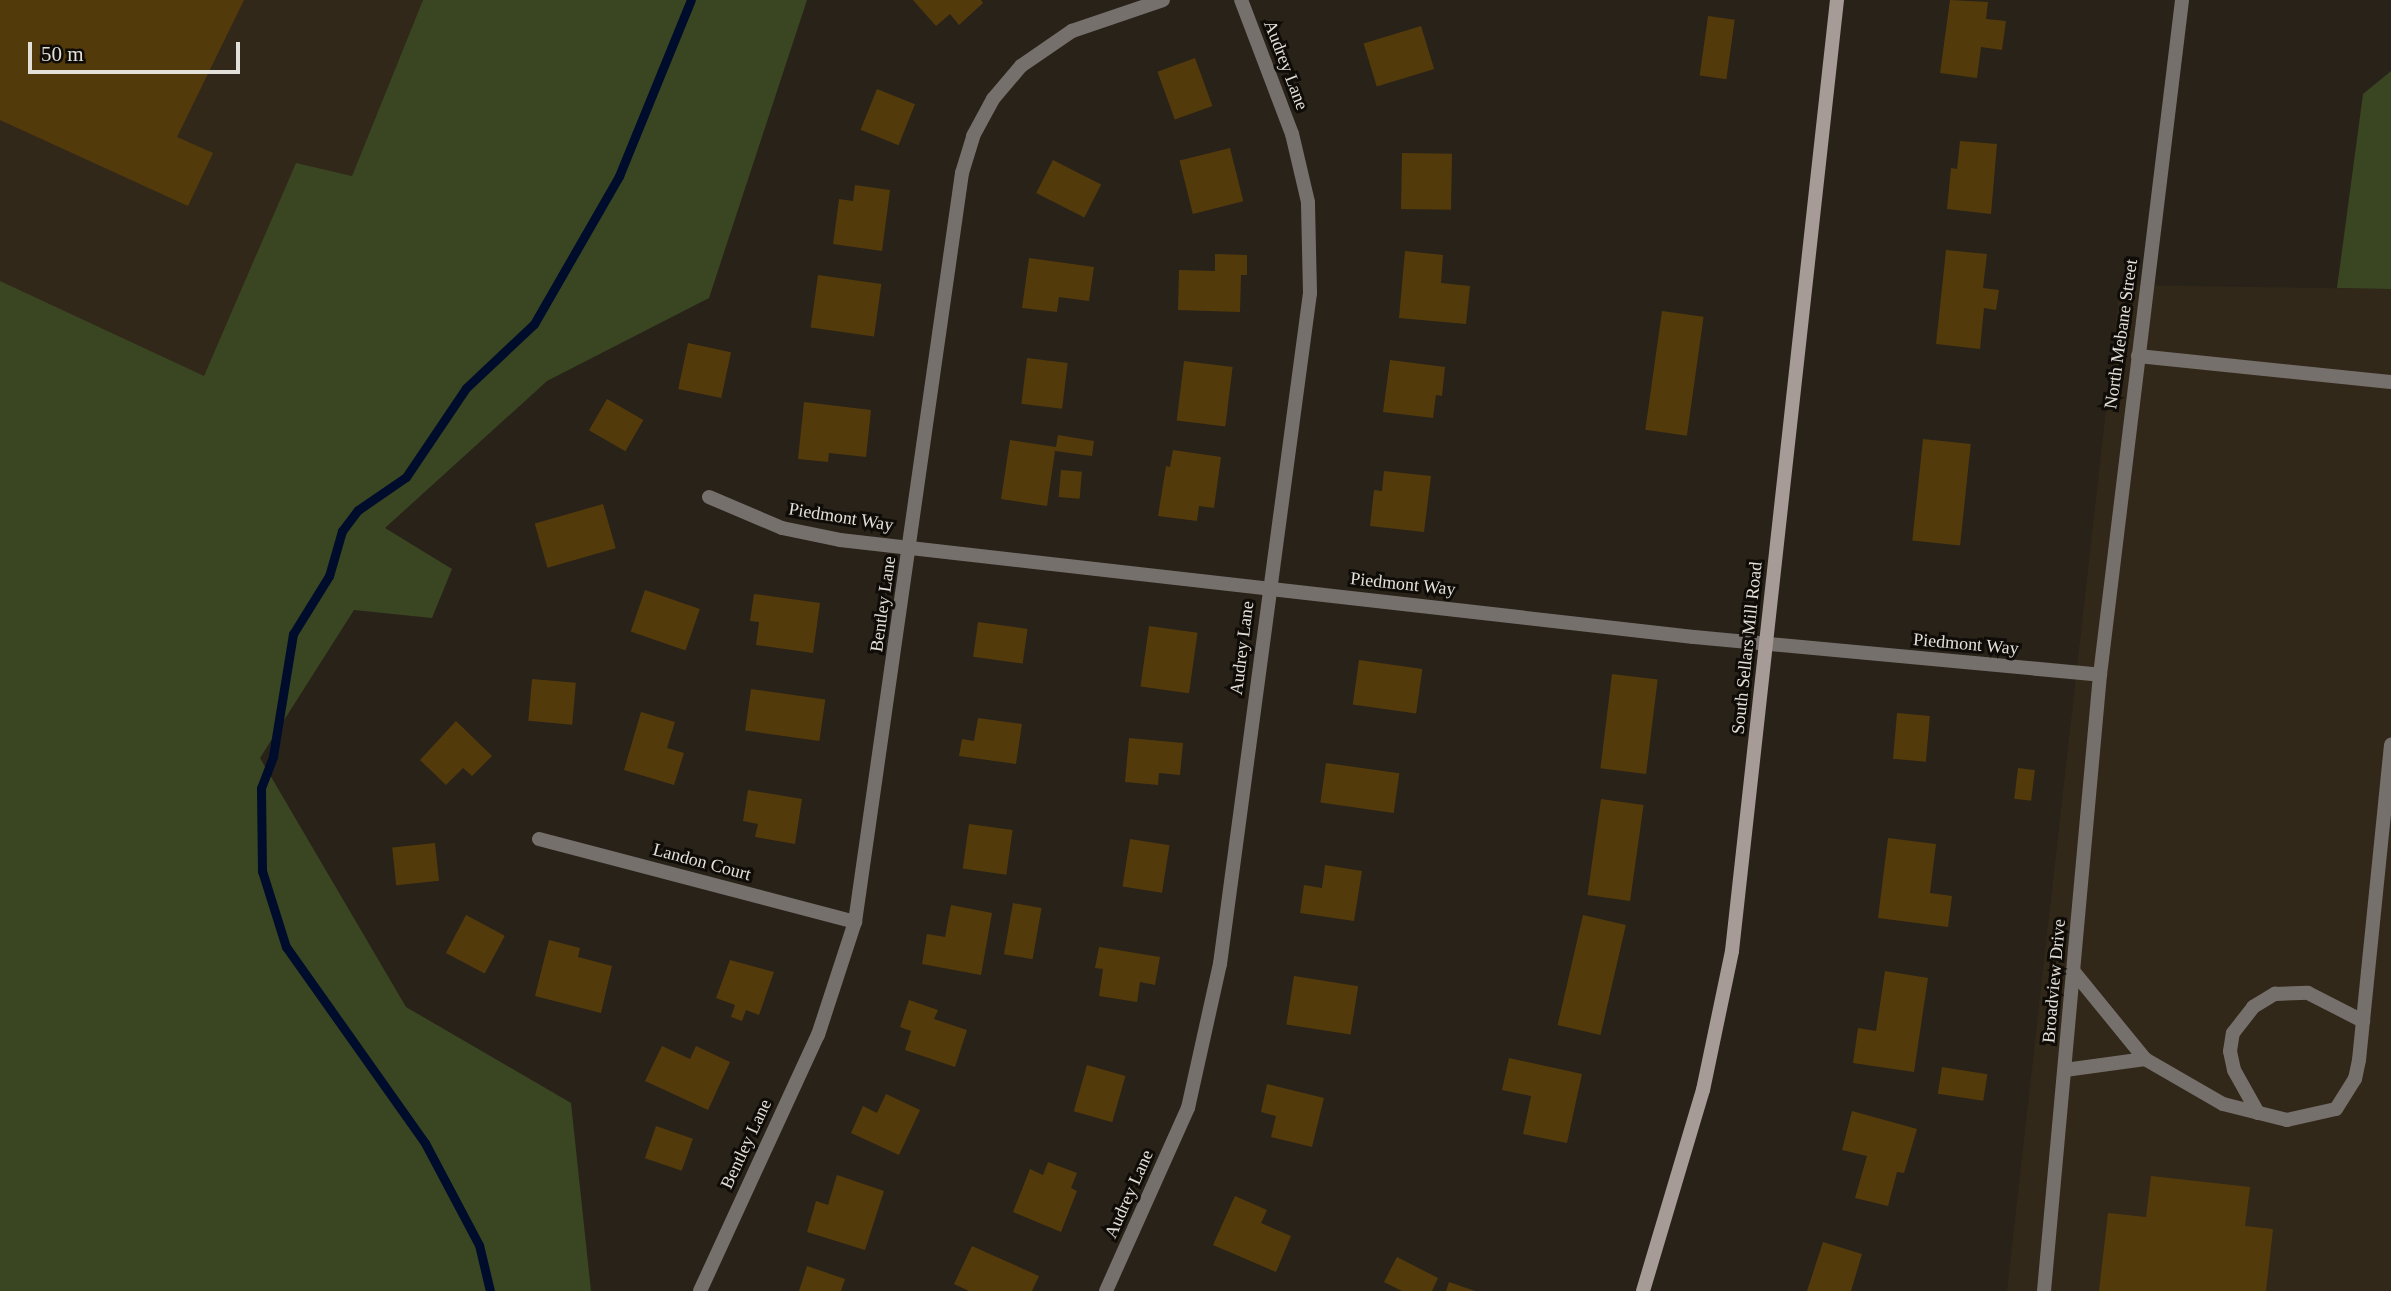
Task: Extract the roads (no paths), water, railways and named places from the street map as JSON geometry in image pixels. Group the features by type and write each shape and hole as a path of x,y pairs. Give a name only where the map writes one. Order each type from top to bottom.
{"main road":[{"name":"South Sellars Mill Road","path":"1643,1291 1703,1090 1732,951 1837,0"}],"street":[{"name":"Bentley Lane","path":"700,1291 818,1035 855,922 911,548 962,173 973,136 993,99 1021,66 1072,31 1163,0"},
{"name":"Audrey Lane","path":"1106,1291 1188,1108 1220,964 1310,293 1308,202 1292,134 1241,0"},
{"name":"North Mebane Street","path":"2100,675 2182,0"},
{"path":"2138,356 2391,383"},
{"name":"Piedmont Way","path":"709,497 782,528 911,548 1767,644 2100,675"},
{"name":"Broadview Drive","path":"2044,1291 2100,675"},
{"path":"2074,972 2145,1059 2223,1104 2287,1120 2336,1109 2355,1079 2391,745"},
{"name":"Landon Court","path":"539,839 855,922"},
{"path":"2258,1113 2234,1070 2230,1051 2233,1033 2253,1007 2275,994 2308,993 2363,1021"},
{"path":"2065,1070 2145,1059"}],"waterway":[{"path":"490,1291 479,1245 425,1143 286,947 262,871 261,788 273,756 293,634 329,576 342,531 358,510 406,477 466,388 534,324 619,176 691,0"}]}
